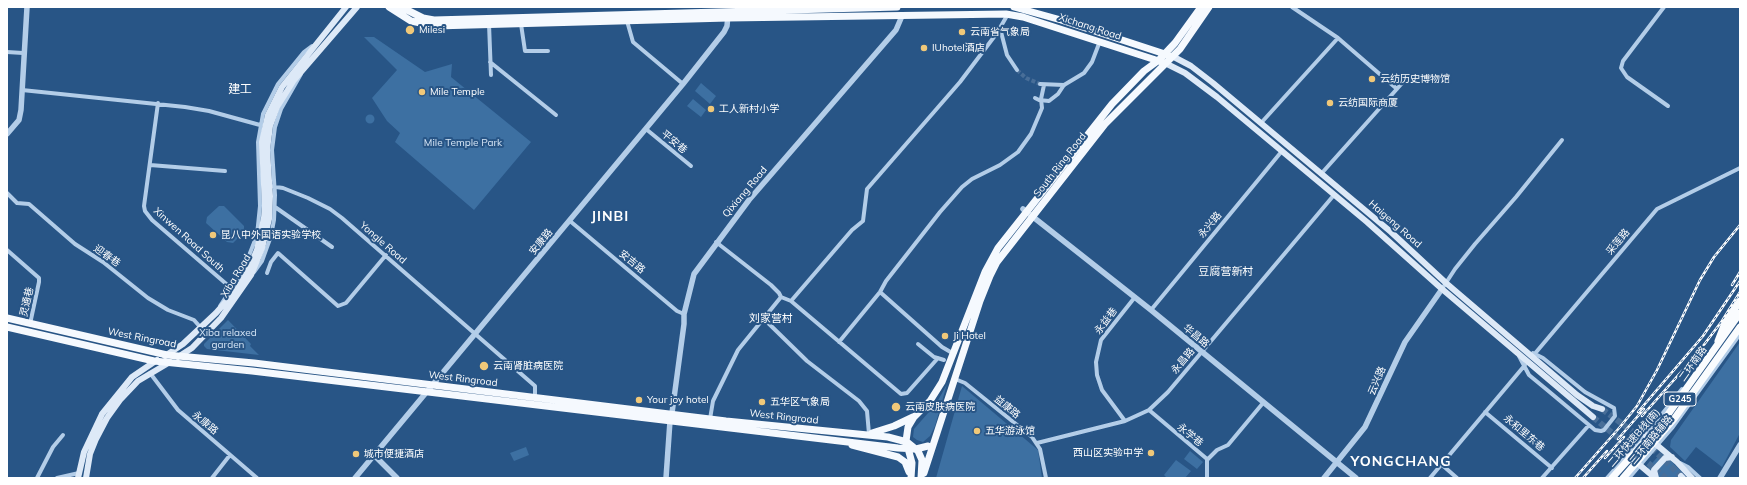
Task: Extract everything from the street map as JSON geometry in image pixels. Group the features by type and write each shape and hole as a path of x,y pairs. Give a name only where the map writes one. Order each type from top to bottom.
{"highway":[{"path":"1709,357 1717,343 1722,327 1740,300"},
{"name":"二环快速B线(南)","path":"1613,478 1659,426 1740,314"},
{"path":"1622,478 1670,425 1740,326"}],"main road":[{"name":"Xiba Road","path":"79,475 90,437 102,414 132,377 154,361 167,355 183,344 201,328 238,288 247,273 262,236 265,206 262,142 265,125 272,105 290,76 321,40 346,7"},
{"name":"Xiba Road","path":"86,478 90,454 108,418 130,389 150,372 192,348 232,303 248,280 258,260 267,235 271,186 267,150 273,117 286,90 358,7"},
{"name":"Xichang Road","path":"389,7 411,20 424,25 435,26 628,21 897,7"},
{"name":"Xichang Road","path":"401,7 423,18 434,20 728,15 902,16 960,13 1008,14 1100,40 1162,62"},
{"name":"Xichang Road","path":"1014,7 1039,13 1169,55"},
{"name":"South Ring Road","path":"1169,55 1175,43 1201,7"},
{"name":"South Ring Road","path":"924,468 990,276 1006,249 1105,124 1169,55 1180,49 1209,7"},
{"name":"Haigeng Road","path":"1169,55 1182,61 1213,83 1391,232 1593,417"},
{"name":"South Ring Road","path":"907,430 912,420 921,411 940,386 992,258 1025,210 1112,104 1144,71 1162,62"},
{"name":"Haigeng Road","path":"1162,62 1185,73 1217,97 1391,243 1442,289 1520,350"},
{"name":"二环南路","path":"1651,441 1740,314"},
{"name":"West Ringroad","path":"7,318 167,355 672,413 710,419 866,434 888,437 916,448"},
{"name":"二环南路","path":"1613,478 1634,460 1651,441 1740,326"},
{"name":"West Ringroad","path":"7,327 168,363 252,371 426,393 837,440 907,445"},
{"name":"Haigeng Road","path":"1530,360 1585,402 1602,409"},
{"path":"866,434 899,424 921,411"},
{"path":"907,430 908,436 912,443 920,447 928,446"},
{"path":"907,430 907,445 912,463 910,478"},
{"path":"923,478 924,468 922,458 916,448 928,446 936,435"},
{"path":"837,440 898,456 907,465 910,478"},
{"path":"1651,441 1677,462 1692,478"},
{"path":"1655,478 1654,470 1665,458 1672,458"},
{"name":"二环南路","path":"1622,478 1634,460"},
{"path":"1634,460 1655,478"}],"street":[{"path":"7,134 19,120 27,7"},
{"path":"1292,7 1338,38 1396,89"},
{"path":"1664,7 1623,61 1621,68 1627,77 1668,106"},
{"path":"791,301 852,230 863,221 867,189 960,82 1000,28 1008,14"},
{"name":"安康路","path":"355,478 375,456 475,333 683,84 724,32 728,15"},
{"name":"Qixiang Road","path":"672,413 684,324 684,314 694,274 716,242 754,194 896,30 902,16"},
{"path":"628,21 633,42 683,84"},
{"path":"489,24 491,75"},
{"path":"521,24 525,51 548,51"},
{"path":"1000,28 1007,55 1017,70"},
{"path":"1260,123 1338,38"},
{"path":"216,313 243,271 257,235 260,206 257,163 260,125 267,103 278,84 304,52 321,40"},
{"path":"1034,98 1049,101 1058,94 1064,85 1084,73 1092,62 1100,40"},
{"path":"7,52 23,53"},
{"path":"490,62 556,115"},
{"path":"1321,174 1404,81"},
{"path":"839,342 880,292 930,225 962,188 972,179 1000,165 1018,152 1031,134 1042,108 1042,85 1064,85"},
{"path":"22,90 116,101 158,103 209,111 260,125"},
{"name":"Xinwen Road South","path":"158,103 144,206 148,215 231,288"},
{"name":"平安巷","path":"646,129 691,166"},
{"path":"1442,289 1475,244 1516,197 1562,140"},
{"name":"永兴路","path":"1151,310 1282,152"},
{"path":"150,165 225,171"},
{"name":"采莲路","path":"1430,478 1657,209 1740,168"},
{"path":"248,280 262,261 271,236 275,207 271,186"},
{"name":"Yongle Road","path":"271,186 308,198 330,209 386,255 535,386 535,397"},
{"name":"迎春巷","path":"7,194 17,203 29,204 75,244 104,262 148,298 168,310 194,320 201,328"},
{"name":"永昌路","path":"1037,444 1125,421 1149,410 1168,392 1334,195"},
{"path":"275,207 332,247"},
{"name":"华昌路","path":"1025,210 1135,297 1356,478"},
{"name":"安吉路","path":"570,221 677,312 684,314"},
{"path":"716,242 771,285 780,293 781,297 791,301 897,392 904,395 938,358"},
{"name":"灵通巷","path":"7,250 39,278 40,282 30,324"},
{"path":"267,273 271,262 278,253 338,306 346,303 386,255"},
{"name":"云兴路","path":"1324,478 1365,427 1405,342 1442,289"},
{"path":"880,292 942,347 954,354"},
{"path":"710,419 713,401 738,350 781,297"},
{"name":"永益巷","path":"1125,421 1102,390 1097,375 1096,362 1101,340 1135,297"},
{"name":"二环南路辅路","path":"1651,441 1710,351 1740,300"},
{"path":"763,318 807,361 859,401 867,411 866,434"},
{"name":"二环南路辅路","path":"1607,478 1634,460 1740,334"},
{"path":"918,344 938,358 944,360"},
{"path":"1520,350 1530,360 1534,380 1589,425 1598,431 1604,430 1615,416 1614,408 1585,392 1543,358 1530,360"},
{"name":"永康路","path":"150,372 178,410 257,478"},
{"name":"益康路","path":"955,379 965,383 1037,444"},
{"path":"1207,460 1217,450 1228,445 1263,403"},
{"name":"永学巷","path":"1149,410 1207,460 1207,478"},
{"name":"永和里东巷","path":"1485,412 1552,468"},
{"path":"666,478 670,421"},
{"path":"1542,478 1589,425"},
{"path":"37,478 53,447 63,435"},
{"path":"1037,444 1046,478"},
{"path":"1720,478 1740,446"},
{"path":"212,478 230,455"},
{"path":"375,456 397,478"},
{"name":"二环南路辅路","path":"1629,478 1634,460"},
{"path":"1677,462 1688,467 1700,478"},
{"path":"1441,464 1457,478"},
{"path":"57,478 79,475"}],"green space":[{"name":"Mile Temple Park","path":"364,37 374,37 425,72 452,64 451,77 531,142 474,210 395,142 400,133 387,121 372,98 397,70"},
{"path":"701,83 716,96 710,104 695,91"},
{"path":"693,99 706,110 701,117 687,106"},
{"path":"370,114 375,119 370,124 365,119"},
{"path":"219,206 224,206 244,226 244,232 233,243 227,242 206,223 207,217"},
{"name":"Xiba relaxed garden","path":"228,320 251,344 250,346 259,355 207,349 204,346 204,344"},
{"path":"1740,342 1740,433 1722,467 1696,447 1685,461 1670,447 1671,440"},
{"path":"947,384 935,426 930,436 923,442 917,440 913,437 914,429 936,404"},
{"path":"962,386 1038,450 1042,478 936,478"},
{"path":"526,447 529,455 514,461 510,453"},
{"path":"1190,451 1203,462 1197,469 1184,459"},
{"path":"1661,453 1665,456 1652,473 1647,469"},
{"path":"1176,460 1191,471 1185,478 1167,478 1164,475"},
{"path":"1665,460 1671,461 1683,473 1678,478 1658,478 1655,472"}],"tunnel":[{"path":"1017,70 1026,78 1040,84"},
{"path":"1602,409 1640,437 1681,476"},
{"path":"1593,417 1666,478"}],"railway":[{"path":"1575,478 1637,406 1657,370 1700,280 1714,257 1740,225"},
{"path":"1732,285 1740,272"},
{"path":"1638,412 1703,336 1740,281"},
{"path":"1642,416 1697,354 1722,321 1740,292"},
{"path":"1618,439 1644,409"},
{"path":"1605,458 1624,437"},
{"path":"1583,478 1607,451"}],"place":[{"name":"Milesi","path":"410,30"},
{"name":"云南省气象局","path":"962,32"},
{"name":"IUhotel酒店","path":"924,48"},
{"name":"云纺历史博物馆","path":"1372,79"},
{"name":"Mile Temple","path":"422,92"},
{"name":"云纺国际商厦","path":"1330,103"},
{"name":"工人新村小学","path":"711,109"},
{"name":"昆八中外国语实验学校","path":"213,235"},
{"name":"Ji Hotel","path":"945,336"},
{"name":"云南肾脏病医院","path":"484,366"},
{"name":"Your joy hotel","path":"639,400"},
{"name":"五华区气象局","path":"762,402"},
{"name":"云南皮肤病医院","path":"896,407"},
{"name":"五华游泳馆","path":"977,431"},
{"name":"西山区实验中学","path":"1151,453"},
{"name":"城市便捷酒店","path":"356,454"}],"district":[{"name":"建工","path":"240,89"},
{"name":"JINBI","path":"610,217"},
{"name":"豆腐营新村","path":"1226,272"},
{"name":"刘家营村","path":"771,319"},
{"name":"YONGCHANG","path":"1401,462"}]}
